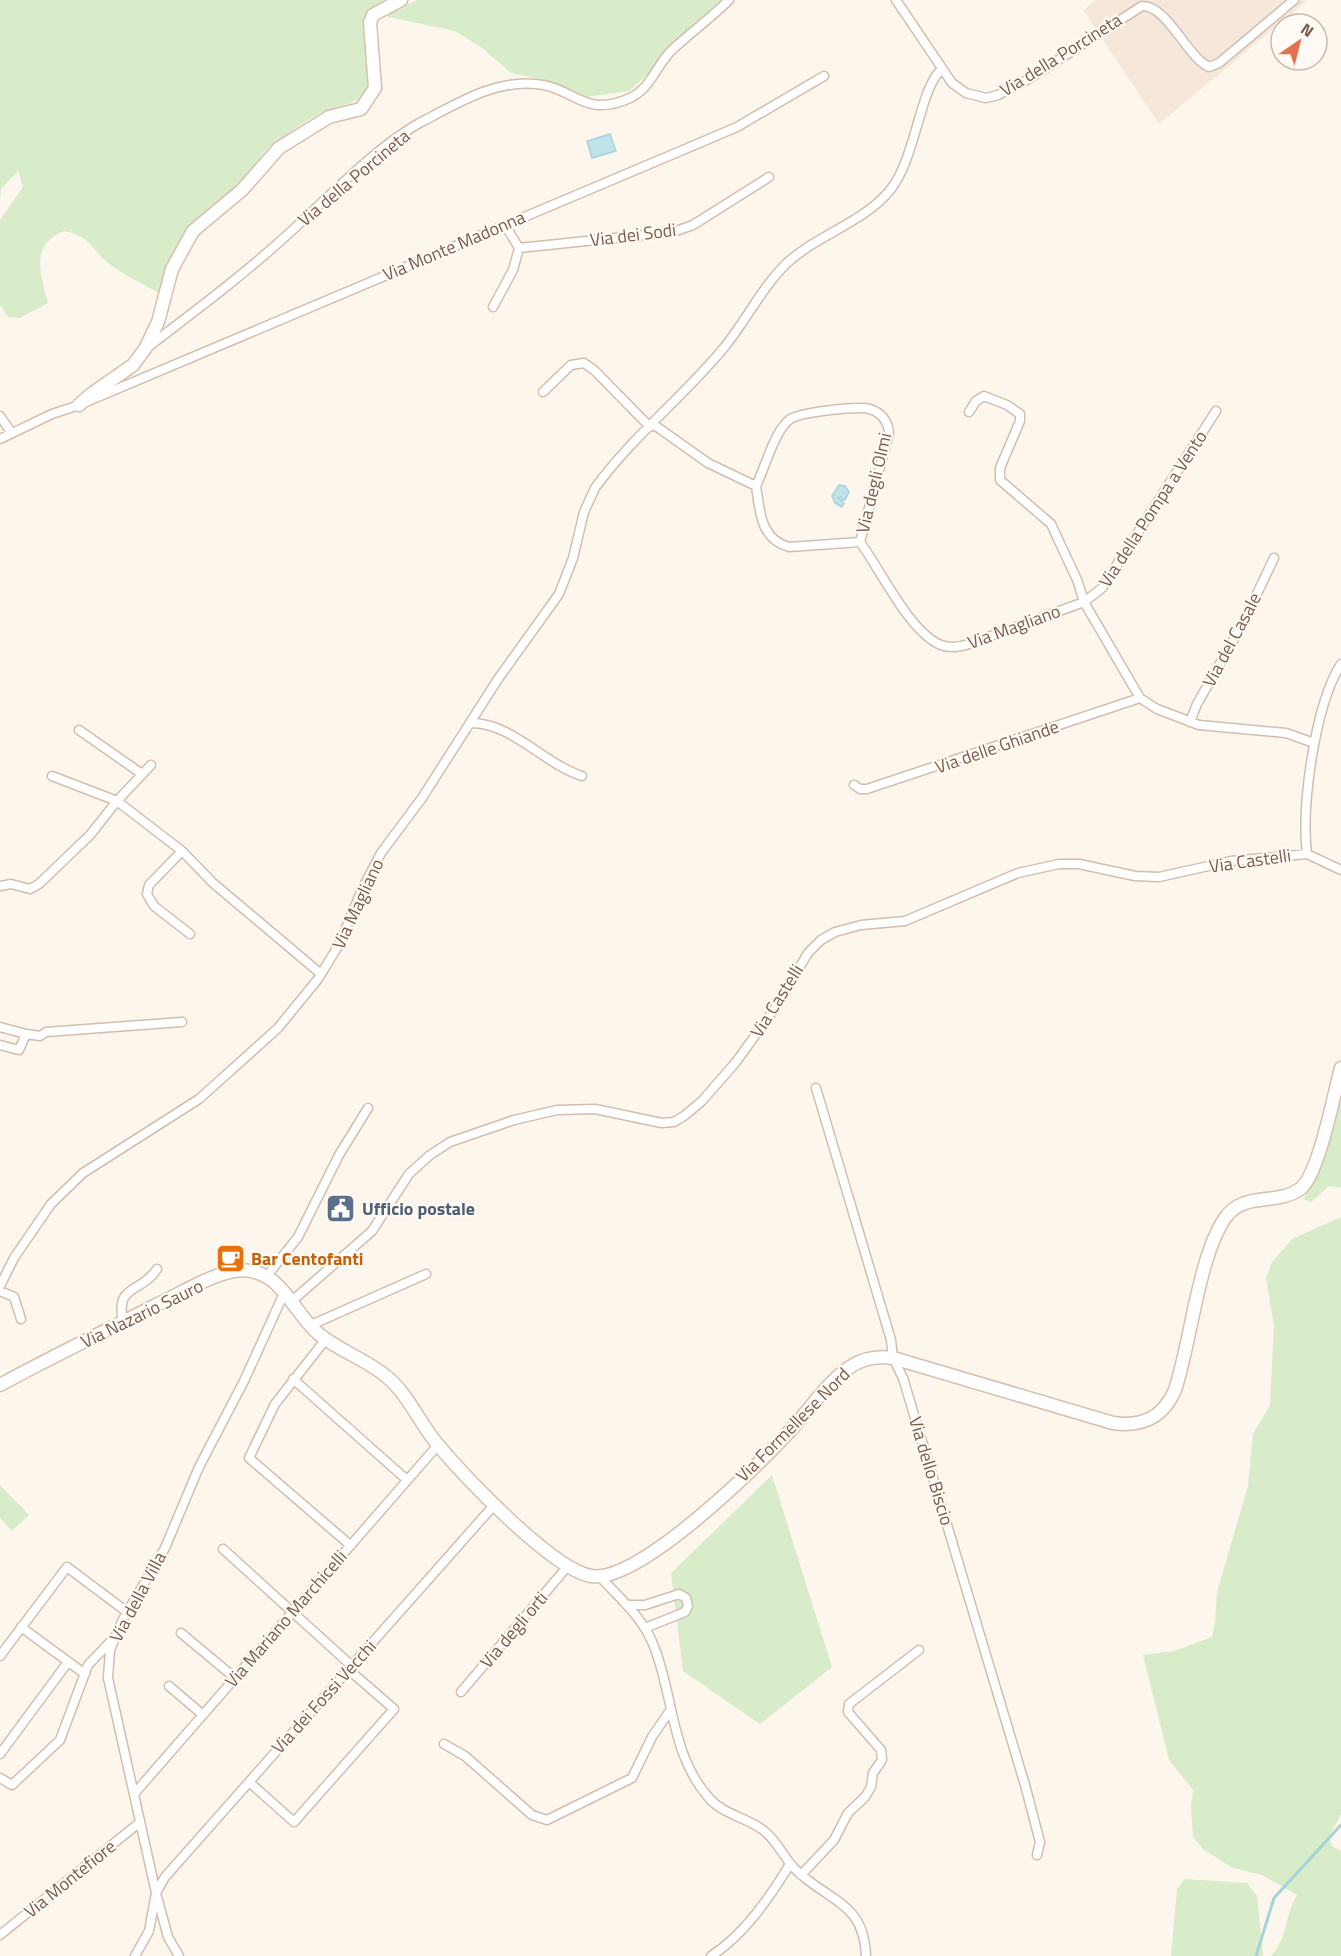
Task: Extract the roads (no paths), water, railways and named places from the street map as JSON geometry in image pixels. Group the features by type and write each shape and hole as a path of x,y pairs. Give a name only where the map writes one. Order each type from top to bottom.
{"street":[{"path":"79,405 90,394 133,365 145,349 158,322 172,269 193,231 242,190 279,148 329,117 361,109 371,97 375,88 375,75 370,22 380,10 401,0"},
{"name":"Via della Porcineta","path":"145,349 234,282 381,151 420,123 488,89 513,84 544,85 576,100 595,105 630,98 649,82 671,51 729,0"},
{"name":"Via della Porcineta","path":"896,0 952,83 966,93 982,98 993,97 1027,80 1145,5 1156,11 1202,63 1212,67 1294,0"},
{"name":"Via Magliano","path":"0,1286 14,1258 51,1204 83,1173 199,1099 278,1028 321,974 340,943 381,852 422,798 470,723 559,594 571,567 584,512 591,494 721,351 785,265 813,244 869,210 892,187 908,159 932,81 942,69"},
{"name":"Via Monte Madonna","path":"0,438 52,414 79,405 737,127 824,76"},
{"name":"Via dei Sodi","path":"519,248 673,232 693,225 770,177"},
{"path":"493,307 513,270 519,248 505,225"},
{"path":"543,392 571,365 584,363 652,425 703,459 743,482 756,486 764,529 778,543 789,548 860,542"},
{"path":"969,412 978,398 984,396 1007,405 1020,414 1020,421 1000,468 1000,480 1051,524 1084,602"},
{"name":"Via degli Olmi","path":"756,486 781,430 793,417 864,408 874,411 885,420 889,434 860,542"},
{"name":"Via della Pompa a Vento","path":"1084,602 1102,588 1216,411"},
{"path":"0,416 12,432"},
{"name":"Via Magliano","path":"860,542 916,624 943,646 969,644 1084,602 1140,698 1166,714 1190,722 1286,733 1314,743"},
{"name":"Via del Casale","path":"1190,722 1197,704 1242,626 1274,558"},
{"path":"1307,854 1305,838 1314,743 1328,692 1341,664"},
{"name":"Via delle Ghiande","path":"854,784 860,789 867,789 921,773 1140,698"},
{"path":"470,723 496,728 559,766 582,776"},
{"path":"79,730 142,774"},
{"path":"0,886 34,888 90,834 151,765"},
{"path":"52,776 117,801 182,851 213,883 321,974"},
{"path":"182,851 149,885 147,894 154,906 190,934"},
{"name":"Via Castelli","path":"288,1296 334,1266 372,1231 409,1174 430,1155 450,1142 514,1120 557,1110 595,1109 662,1123 674,1122 684,1116 700,1104 736,1062 775,1008 808,953 821,940 835,932 861,925 905,921 1018,873 1059,864 1079,864 1135,876 1159,877 1231,861 1307,854 1341,870"},
{"path":"0,1027 39,1036 46,1032 182,1022"},
{"path":"0,1045 19,1050 26,1034"},
{"name":"Via Formellese Nord","path":"600,1577 616,1574 638,1563 710,1506 774,1448 849,1367 874,1358 893,1359 1107,1422 1134,1425 1152,1419 1165,1408 1175,1390 1208,1258 1221,1224 1231,1210 1241,1203 1292,1193 1307,1180 1315,1163 1341,1068"},
{"name":"Via dello Biscio","path":"816,1088 890,1335 893,1359 903,1378 1025,1785 1040,1842 1037,1855"},
{"path":"266,1277 304,1227 339,1155 368,1108"},
{"path":"123,1322 121,1306 124,1294 152,1276 157,1269"},
{"name":"Via Nazario Sauro","path":"1,1383 195,1286 234,1271 266,1277 288,1296"},
{"path":"310,1325 426,1274"},
{"path":"0,1291 14,1297 21,1319"},
{"path":"288,1296 310,1325 326,1339 388,1377 438,1445 495,1504 567,1567 600,1577 628,1605 645,1628 658,1655 669,1712 683,1755 708,1796 723,1810 764,1831 801,1875 857,1919 865,1934 866,1956"},
{"name":"Via della Villa","path":"135,1956 149,1931 156,1893 108,1678 110,1650 127,1612 165,1548 199,1467 288,1296"},
{"path":"326,1339 275,1404 249,1458 350,1545"},
{"path":"293,1379 407,1480"},
{"name":"Via Mariano Marchicelli","path":"134,1794 438,1445"},
{"name":"Via dei Fossi Vecchi","path":"156,1893 174,1866 495,1504"},
{"path":"223,1549 394,1709 294,1822 249,1782"},
{"path":"0,1656 67,1567 127,1612"},
{"name":"Via degli orti","path":"461,1692 567,1567"},
{"path":"628,1605 645,1605 679,1594 686,1598 688,1606 685,1612 645,1628"},
{"path":"21,1627 85,1674"},
{"path":"181,1633 235,1678"},
{"path":"0,1778 12,1785 60,1740 88,1665 117,1634"},
{"path":"801,1875 837,1835 848,1813 866,1797 871,1787 873,1773 882,1760 879,1748 849,1714 849,1704 919,1650"},
{"path":"0,1754 68,1662"},
{"path":"169,1686 203,1715"},
{"path":"444,1744 473,1762 532,1815 547,1820 632,1778 655,1732 669,1712"},
{"name":"Via Montefiore","path":"0,1935 139,1823"},
{"path":"711,1956 729,1943 771,1893 790,1864"},
{"path":"156,1893 168,1937 179,1956"}],"water":[{"path":"610,134 616,151 592,158 587,141"},
{"path":"839,485 845,486 849,492 845,500 838,498 844,503 842,507 835,503 832,496"}],"waterway":[{"path":"1256,1956 1274,1898 1341,1825"}],"place":[{"name":"Ufficio postale","path":"341,1209"},
{"name":"Bar Centofanti","path":"230,1259"}]}
